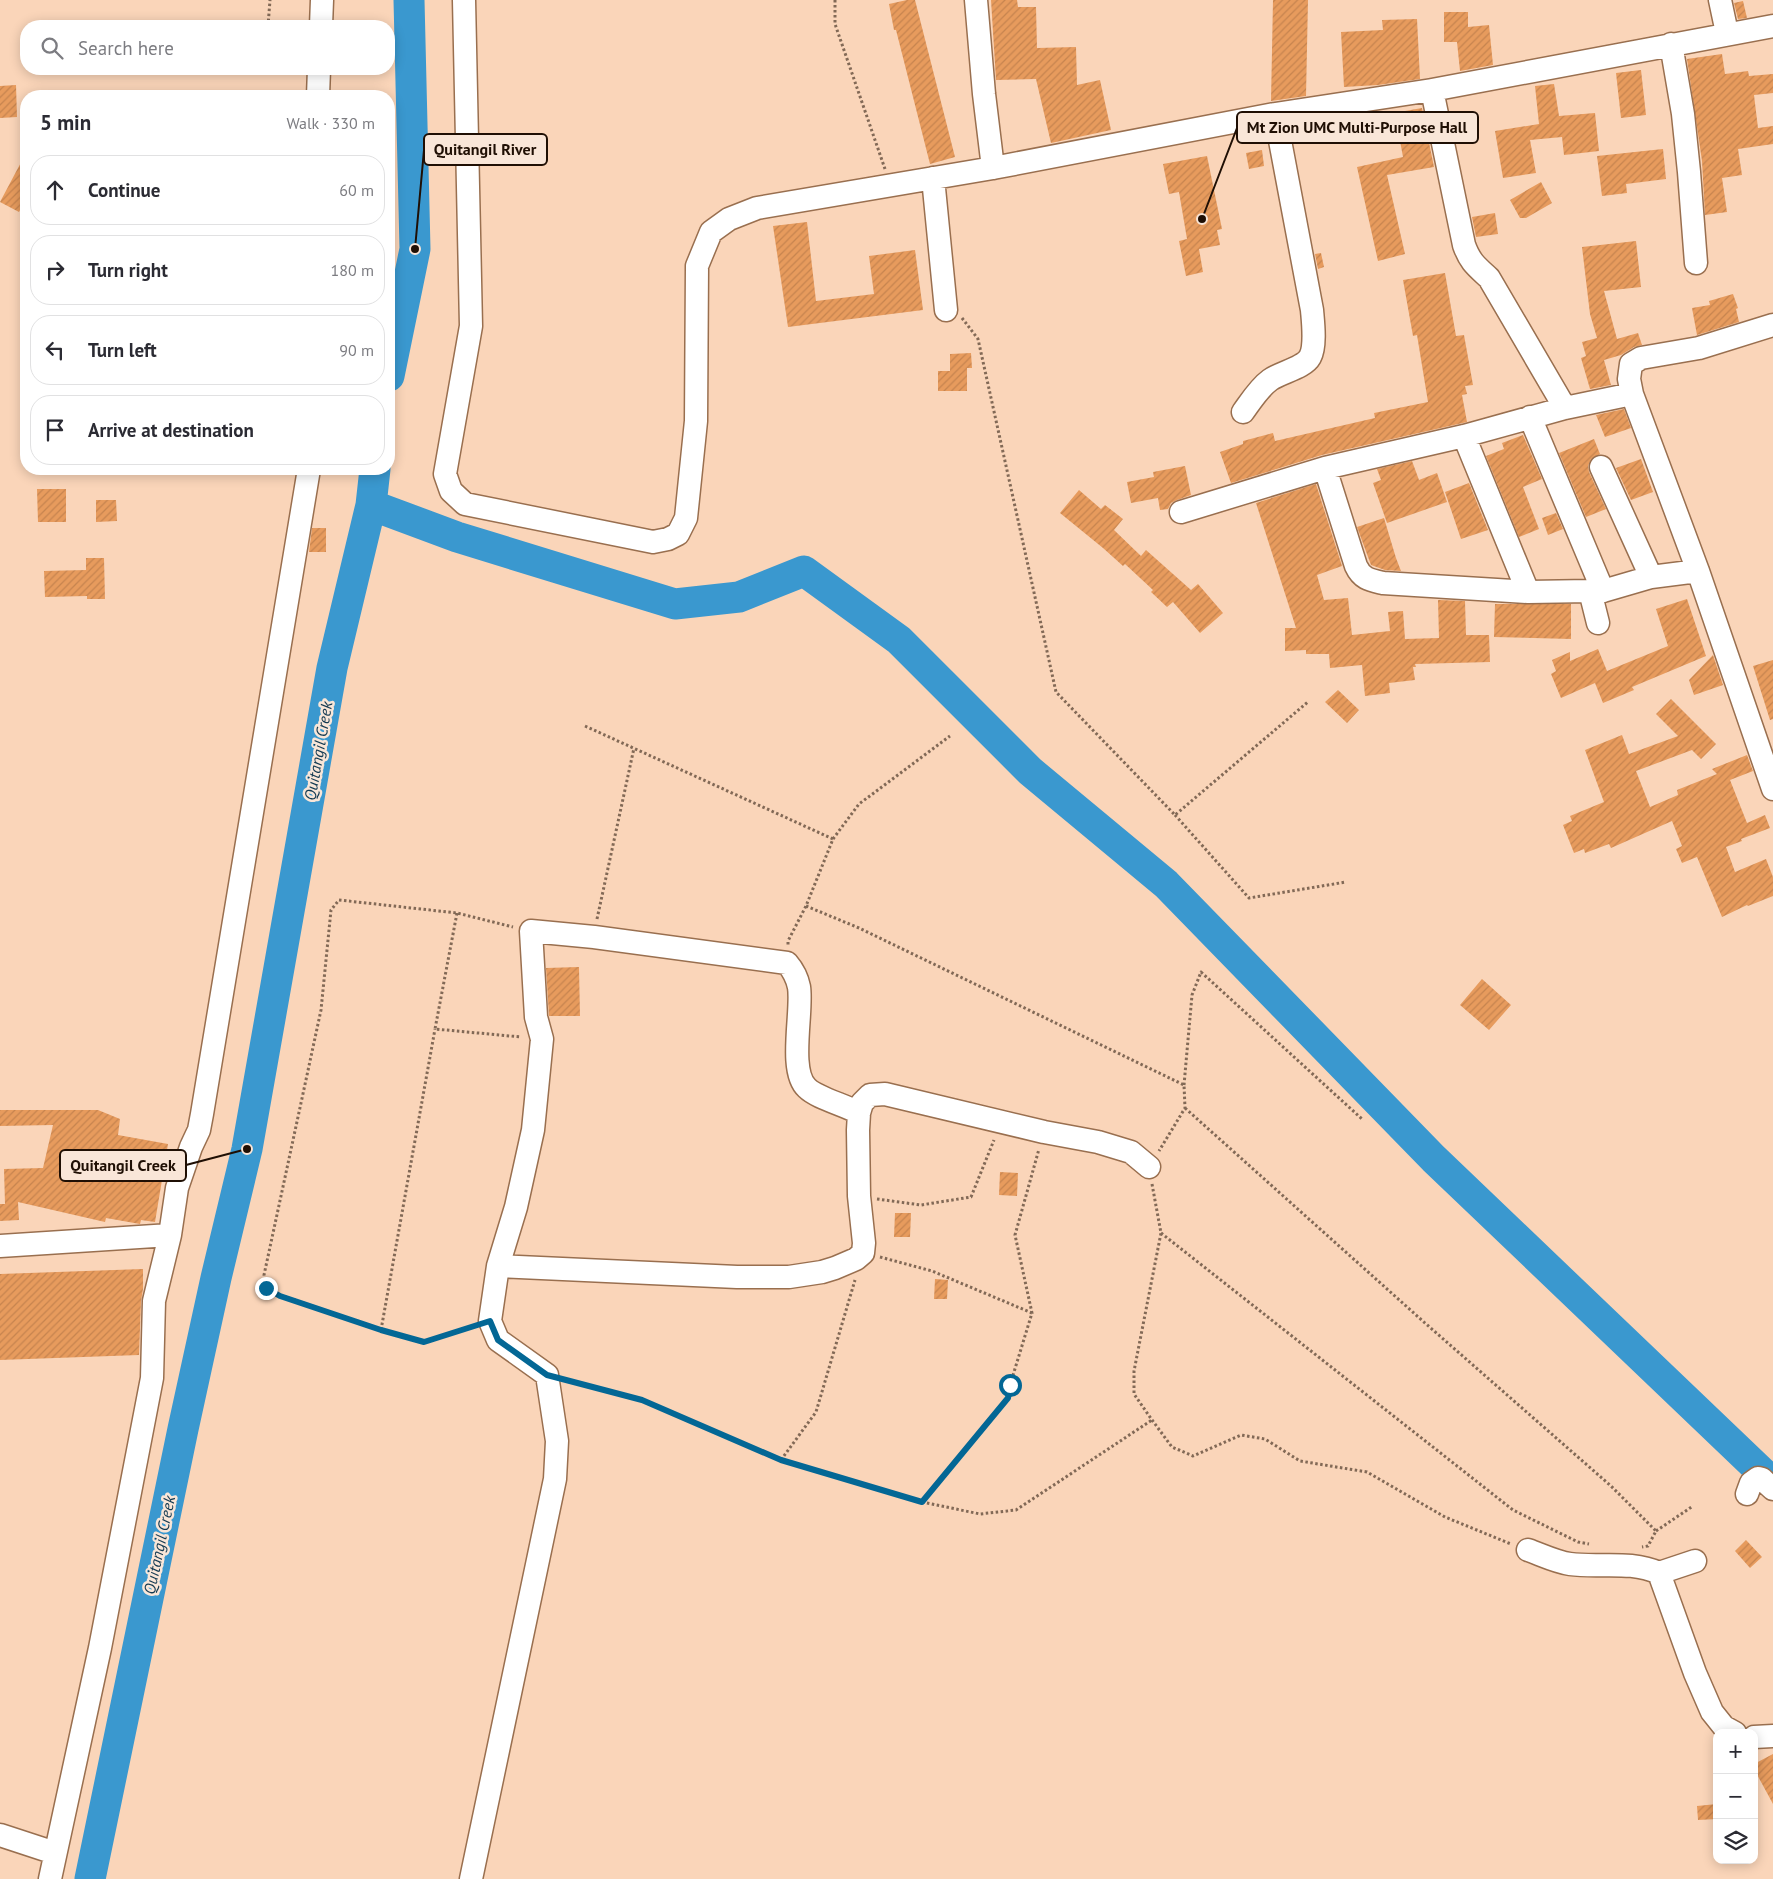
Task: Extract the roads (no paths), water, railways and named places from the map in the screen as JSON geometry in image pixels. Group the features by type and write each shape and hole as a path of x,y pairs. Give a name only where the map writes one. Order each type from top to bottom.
{"street":[{"path":"321,20 322,0"},
{"path":"464,0 471,326 445,474 451,491 466,504 652,542 668,539 678,534 686,518 696,421 697,266 711,232 730,219 757,208 993,168 1275,114 1432,90 1773,26"},
{"path":"976,0 984,94 993,168"},
{"path":"1720,0 1727,34"},
{"path":"1671,44 1686,143 1696,264"},
{"path":"318,90 319,75"},
{"path":"1432,90 1467,256 1473,265 1489,278 1565,408"},
{"path":"1242,412 1260,388 1270,380 1305,364 1311,356 1314,336 1312,310 1275,114"},
{"path":"933,178 946,310"},
{"path":"1773,325 1699,348 1641,358 1630,364 1629,370 1632,394 1698,571 1773,789"},
{"path":"1181,512 1326,468 1464,436 1565,408 1632,394"},
{"path":"1530,417 1596,591 1598,623"},
{"path":"1464,436 1528,592"},
{"path":"1601,467 1651,577"},
{"path":"1326,468 1356,566 1360,574 1366,579 1383,583 1528,592 1596,591 1651,577 1698,571"},
{"path":"50,1879 100,1648 152,1378 154,1301 170,1234 177,1188 199,1130 202,1114 308,475"},
{"path":"471,1879 554,1479 557,1441 547,1375 498,1340 490,1321 498,1266 516,1207 533,1130 542,1039 536,1017 531,931 594,937 787,963 794,972 799,987 798,1066 802,1084 809,1091 859,1113"},
{"path":"498,1266 737,1277 789,1277 835,1268 863,1253 864,1243 859,1196 858,1130 859,1113 862,1103 870,1095 885,1094 1044,1132 1098,1142 1131,1152 1149,1167"},
{"path":"0,1246 170,1234"},
{"path":"1747,1494 1751,1483 1758,1478 1773,1489"},
{"path":"1528,1550 1567,1564 1649,1568 1659,1573 1695,1673 1712,1712 1726,1729"},
{"path":"1659,1573 1695,1561"},
{"path":"1758,1737 1773,1736"},
{"path":"0,1835 55,1853"}],"waterway":[{"path":"395,347 415,249 409,0"},
{"name":"Quitangil Creek","path":"90,1879 183,1429 247,1149 332,668 371,505 374,475"},
{"path":"371,505 457,537 675,604 739,597 804,571 899,640 1030,771 1166,884 1434,1159 1773,1483"}],"place":[{"name":"Mt Zion UMC Multi-Purpose Hall","path":"1202,219"},
{"name":"Quitangil River","path":"415,249"},
{"name":"Quitangil Creek","path":"247,1149"}]}
